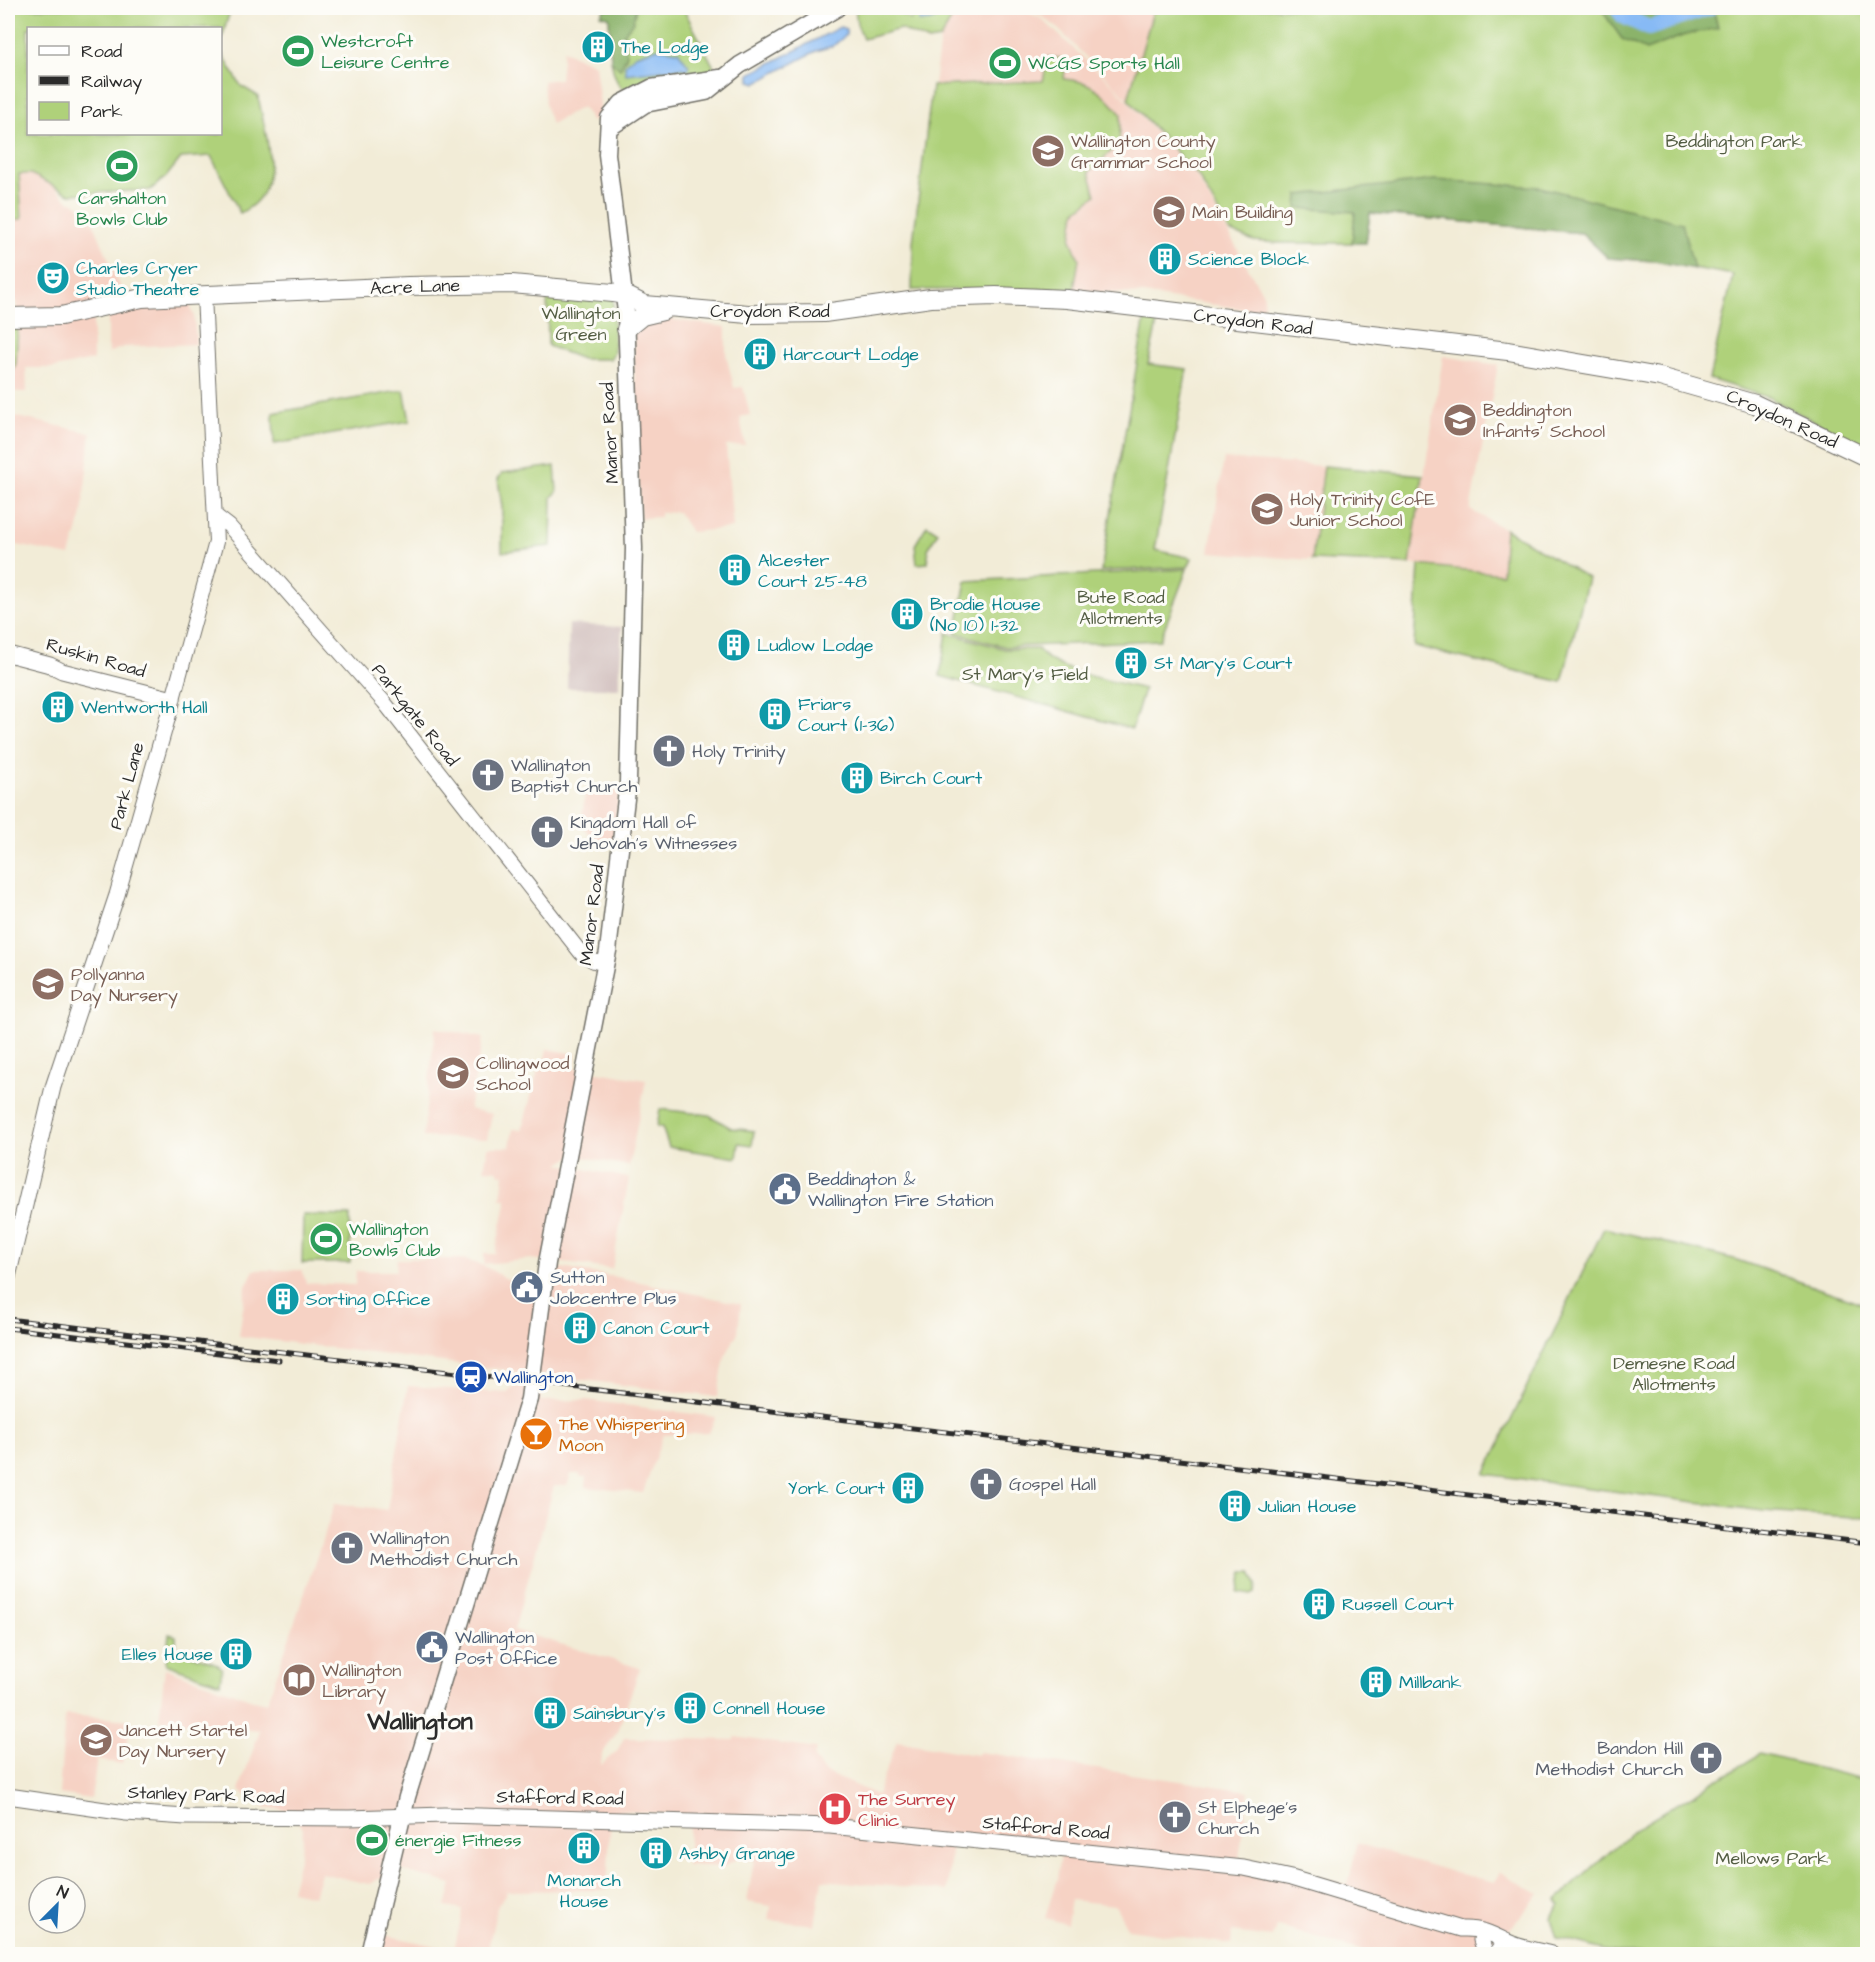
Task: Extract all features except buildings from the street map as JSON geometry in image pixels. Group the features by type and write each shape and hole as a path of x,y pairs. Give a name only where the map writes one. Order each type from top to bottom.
{"highway":[{"name":"Acre Lane","path":"8,317 61,316 129,299 512,284 625,295"},
{"name":"Croydon Road","path":"625,295 640,304 748,314 824,313 931,298 1030,297 1116,303 1213,318 1508,351 1660,377 1726,394 1755,404 1868,458"},
{"path":"626,329 642,316 670,308"}],"main road":[{"path":"609,128 645,104 706,92 720,78 837,8"},
{"path":"609,128 611,114 622,103 651,88 720,78"},
{"name":"Manor Road","path":"369,1954 403,1815 514,1455 531,1389 547,1263 606,964 626,801 634,519 625,295 607,154 609,128"},
{"name":"Ruskin Road","path":"8,654 51,664 62,671 173,699"},
{"name":"Park Lane","path":"8,1277 53,1087 114,902 173,699"},
{"name":"Stanley Park Road","path":"8,1796 126,1813 174,1816 339,1818 403,1815"},
{"name":"Stafford Road","path":"403,1815 817,1825 1221,1865 1291,1878 1461,1929 1475,1928 1496,1934 1506,1941 1551,1954"},
{"name":"Stafford Road","path":"1461,1929 1484,1947 1506,1941"},
{"path":"1496,1954 1506,1941"}],"street":[{"name":"Park Lane","path":"173,699 212,560 216,516 204,295"},
{"name":"Parkgate Road","path":"216,516 229,526 384,702 581,952 594,961 606,964"}],"shaded area":[{"name":"Wallington County Grammar School","path":"958,8 1018,8 1042,19 1114,86 1196,176 1264,296 1263,312 1143,294 997,288 912,290 913,242 940,39"},
{"path":"1025,8 1154,8 1128,99 1056,27"},
{"path":"563,50 595,65 601,112 592,122 582,107 551,124 545,105 543,81 560,79"},
{"path":"19,174 31,174 49,182 70,202 74,202 83,209 93,222 122,291 93,302 93,360 55,368 26,368 27,392 8,390 16,362 19,326 16,301 8,300 8,221 23,219"},
{"path":"190,304 194,316 196,344 124,347 108,353 108,311 127,306"},
{"path":"653,317 726,327 726,354 734,388 743,387 750,415 740,417 745,445 726,446 733,528 691,532 678,512 660,513 660,517 640,518 633,332"},
{"name":"Beddington Infants' School","path":"1443,356 1498,365 1470,510 1505,529 1503,574 1410,564"},
{"path":"8,415 91,433 82,514 70,556 8,543"},
{"name":"Holy Trinity CofE Junior School","path":"1224,459 1324,466 1312,560 1209,552"},
{"path":"569,624 622,627 619,688 567,688"},
{"path":"592,790 619,791 613,844 594,838 581,824 585,794"},
{"name":"Collingwood School","path":"435,1028 483,1038 469,1109 492,1114 487,1139 423,1137"},
{"path":"547,1049 576,1054 574,1068 646,1080 629,1166 574,1155 559,1164 629,1178 612,1269 531,1259 484,1264 484,1254 495,1254 507,1199 501,1199 504,1174 498,1173 498,1170 484,1169 488,1147 510,1147 513,1129 522,1130 538,1070 542,1070"},
{"path":"397,1259 463,1259 484,1266 507,1279 552,1286 556,1267 622,1278 741,1304 738,1332 725,1357 717,1397 239,1336 246,1286 254,1270 302,1270 306,1283 355,1285 356,1271 396,1271"},
{"path":"517,1385 542,1389 540,1401 586,1400 716,1417 709,1433 663,1435 643,1493 586,1487 587,1477 580,1477 580,1474 571,1474 567,1486 554,1486 514,1630 640,1668 618,1731 602,1754 601,1765 617,1751 624,1738 735,1740 735,1737 816,1749 814,1758 824,1772 877,1795 897,1741 976,1755 979,1752 1249,1791 1239,1858 1282,1866 1348,1885 1357,1843 1455,1873 1495,1882 1500,1872 1539,1894 1489,1954 1373,1954 1276,1926 1272,1937 1232,1932 1231,1944 1128,1929 1115,1905 1071,1900 1067,1924 1045,1918 1057,1879 1062,1849 952,1841 947,1891 822,1880 815,1925 769,1920 771,1906 747,1902 754,1860 738,1858 723,1867 687,1865 690,1815 620,1811 610,1829 607,1890 507,1891 497,1907 487,1954 376,1954 380,1934 454,1950 463,1910 446,1907 452,1884 397,1869 369,1884 321,1873 314,1896 291,1891 301,1851 303,1828 292,1811 265,1807 239,1790 260,1730 159,1720 165,1668 267,1703 335,1503 387,1510 408,1386 507,1393"},
{"name":"Jancett Startel Day Nursery","path":"65,1715 132,1720 122,1764 97,1760 91,1799 59,1794"}],"green space":[{"path":"8,8 231,8 222,38 222,27 27,27 27,135 222,135 222,54 241,86 258,96 268,144 269,161 264,191 255,203 240,213 211,156 181,158 166,177 150,190 70,194 31,174 19,174 22,219 8,220"},
{"path":"605,8 683,8 716,71 629,92 622,88 613,71 609,17 601,15"},
{"path":"605,8 636,8 633,22 624,33 627,55 620,69 611,61 609,17 601,15"},
{"path":"855,8 892,8 911,20 915,12 911,8 958,8 940,39 928,41 900,29 863,39 857,24"},
{"name":"Beddington Park","path":"1154,8 1867,8 1867,449 1770,398 1709,379 1733,275 1655,261 1608,258 1582,233 1370,213 1366,243 1254,241 1229,231 1198,176 1128,99"},
{"path":"1600,8 1713,8 1718,28 1685,35 1646,50 1622,39"},
{"path":"1048,57 1066,59 1064,79 1083,82 1097,89 1121,114 1119,144 1089,172 1096,195 1075,212 1071,240 1079,259 1074,289 912,290 913,242 932,86 1043,81"},
{"path":"1435,180 1540,187 1682,223 1694,269 1655,261 1608,258 1582,233 1370,213 1366,243 1352,243 1355,212 1297,208 1298,195"},
{"name":"Wallington Green","path":"547,286 613,293 614,352 610,359 582,359 548,346"},
{"path":"1145,317 1158,319 1148,364 1187,369 1155,550 1192,558 1188,567 1101,571"},
{"path":"8,326 18,327 16,363 8,386"},
{"path":"404,390 410,421 274,444 273,413"},
{"path":"555,466 557,492 552,497 551,546 502,552 502,507 498,479 502,473"},
{"path":"1324,466 1423,475 1410,564 1312,560"},
{"path":"927,525 938,532 928,549 928,563 917,564 915,545"},
{"path":"1505,529 1588,578 1562,682 1414,646 1419,565 1502,574"},
{"name":"Bute Road Allotments","path":"1187,569 1160,640 1006,647 956,633 966,581"},
{"name":"St Mary's Field","path":"947,633 1005,649 1038,649 1046,657 1071,670 1144,689 1132,729 940,676"},
{"path":"660,1109 709,1115 731,1128 754,1131 752,1145 739,1143 737,1158 669,1147 662,1127 657,1126"},
{"name":"Wallington Bowls Club","path":"303,1215 350,1216 350,1263 302,1263"},
{"name":"Demesne Road Allotments","path":"1604,1228 1734,1259 1867,1305 1867,1518 1763,1511 1485,1474"},
{"path":"1243,1572 1251,1572 1256,1584 1255,1593 1251,1595 1238,1593"},
{"path":"169,1634 176,1636 176,1650 215,1663 222,1668 220,1683 166,1664"},
{"name":"Mellows Park","path":"1760,1754 1867,1780 1867,1954 1619,1954 1557,1938 1551,1918 1560,1905 1557,1900 1634,1830"}],"water":[{"path":"922,8 947,8 939,17 919,21"},
{"path":"840,27 846,29 846,35 833,46 816,51 756,83 750,81 750,74"},
{"path":"658,48 678,51 689,66 687,70 682,68 626,74 625,65 635,55"}],"waterway":[{"path":"1617,8 1623,16 1649,28 1709,8"}],"railway":[{"path":"8,1319 1868,1543"},
{"path":"8,1328 279,1360"}],"place":[{"name":"The Lodge","path":"598,47"},
{"name":"Westcroft Leisure Centre","path":"298,51"},
{"name":"WCGS Sports Hall","path":"1005,63"},
{"name":"Wallington County Grammar School","path":"1048,151"},
{"name":"Carshalton Bowls Club","path":"122,166"},
{"name":"Main Building","path":"1169,212"},
{"name":"Science Block","path":"1165,259"},
{"name":"Charles Cryer Studio Theatre","path":"53,278"},
{"name":"Harcourt Lodge","path":"760,354"},
{"name":"Beddington Infants' School","path":"1460,420"},
{"name":"Holy Trinity CofE Junior School","path":"1267,509"},
{"name":"Alcester Court 25-48","path":"735,570"},
{"name":"Brodie House (No 10) 1-32","path":"907,614"},
{"name":"Ludlow Lodge","path":"734,645"},
{"name":"St Mary's Court","path":"1131,663"},
{"name":"Wentworth Hall","path":"58,707"},
{"name":"Friars Court (1-36)","path":"775,714"},
{"name":"Holy Trinity","path":"669,751"},
{"name":"Wallington Baptist Church","path":"488,775"},
{"name":"Birch Court","path":"857,778"},
{"name":"Kingdom Hall of Jehovah's Witnesses","path":"547,832"},
{"name":"Pollyanna Day Nursery","path":"48,984"},
{"name":"Collingwood School","path":"453,1073"},
{"name":"Beddington & Wallington Fire Station","path":"785,1189"},
{"name":"Wallington Bowls Club","path":"326,1239"},
{"name":"Sutton Jobcentre Plus","path":"527,1287"},
{"name":"Sorting Office","path":"283,1299"},
{"name":"Canon Court","path":"580,1328"},
{"name":"Wallington","path":"471,1377"},
{"name":"The Whispering Moon","path":"536,1434"},
{"name":"Gospel Hall","path":"986,1484"},
{"name":"York Court","path":"908,1488"},
{"name":"Julian House","path":"1235,1506"},
{"name":"Wallington Methodist Church","path":"347,1548"},
{"name":"Russell Court","path":"1319,1604"},
{"name":"Wallington Post Office","path":"432,1647"},
{"name":"Elles House","path":"236,1654"},
{"name":"Wallington Library","path":"299,1680"},
{"name":"Millbank","path":"1376,1682"},
{"name":"Connell House","path":"690,1708"},
{"name":"Sainsbury's","path":"550,1713"},
{"name":"Jancett Startel Day Nursery","path":"96,1740"},
{"name":"Bandon Hill Methodist Church","path":"1706,1758"},
{"name":"The Surrey Clinic","path":"835,1809"},
{"name":"St Elphege's Church","path":"1175,1817"},
{"name":"énergie Fitness","path":"372,1840"},
{"name":"Monarch House","path":"584,1848"},
{"name":"Ashby Grange","path":"656,1853"}],"district":[{"name":"Wallington","path":"420,1722"}]}
